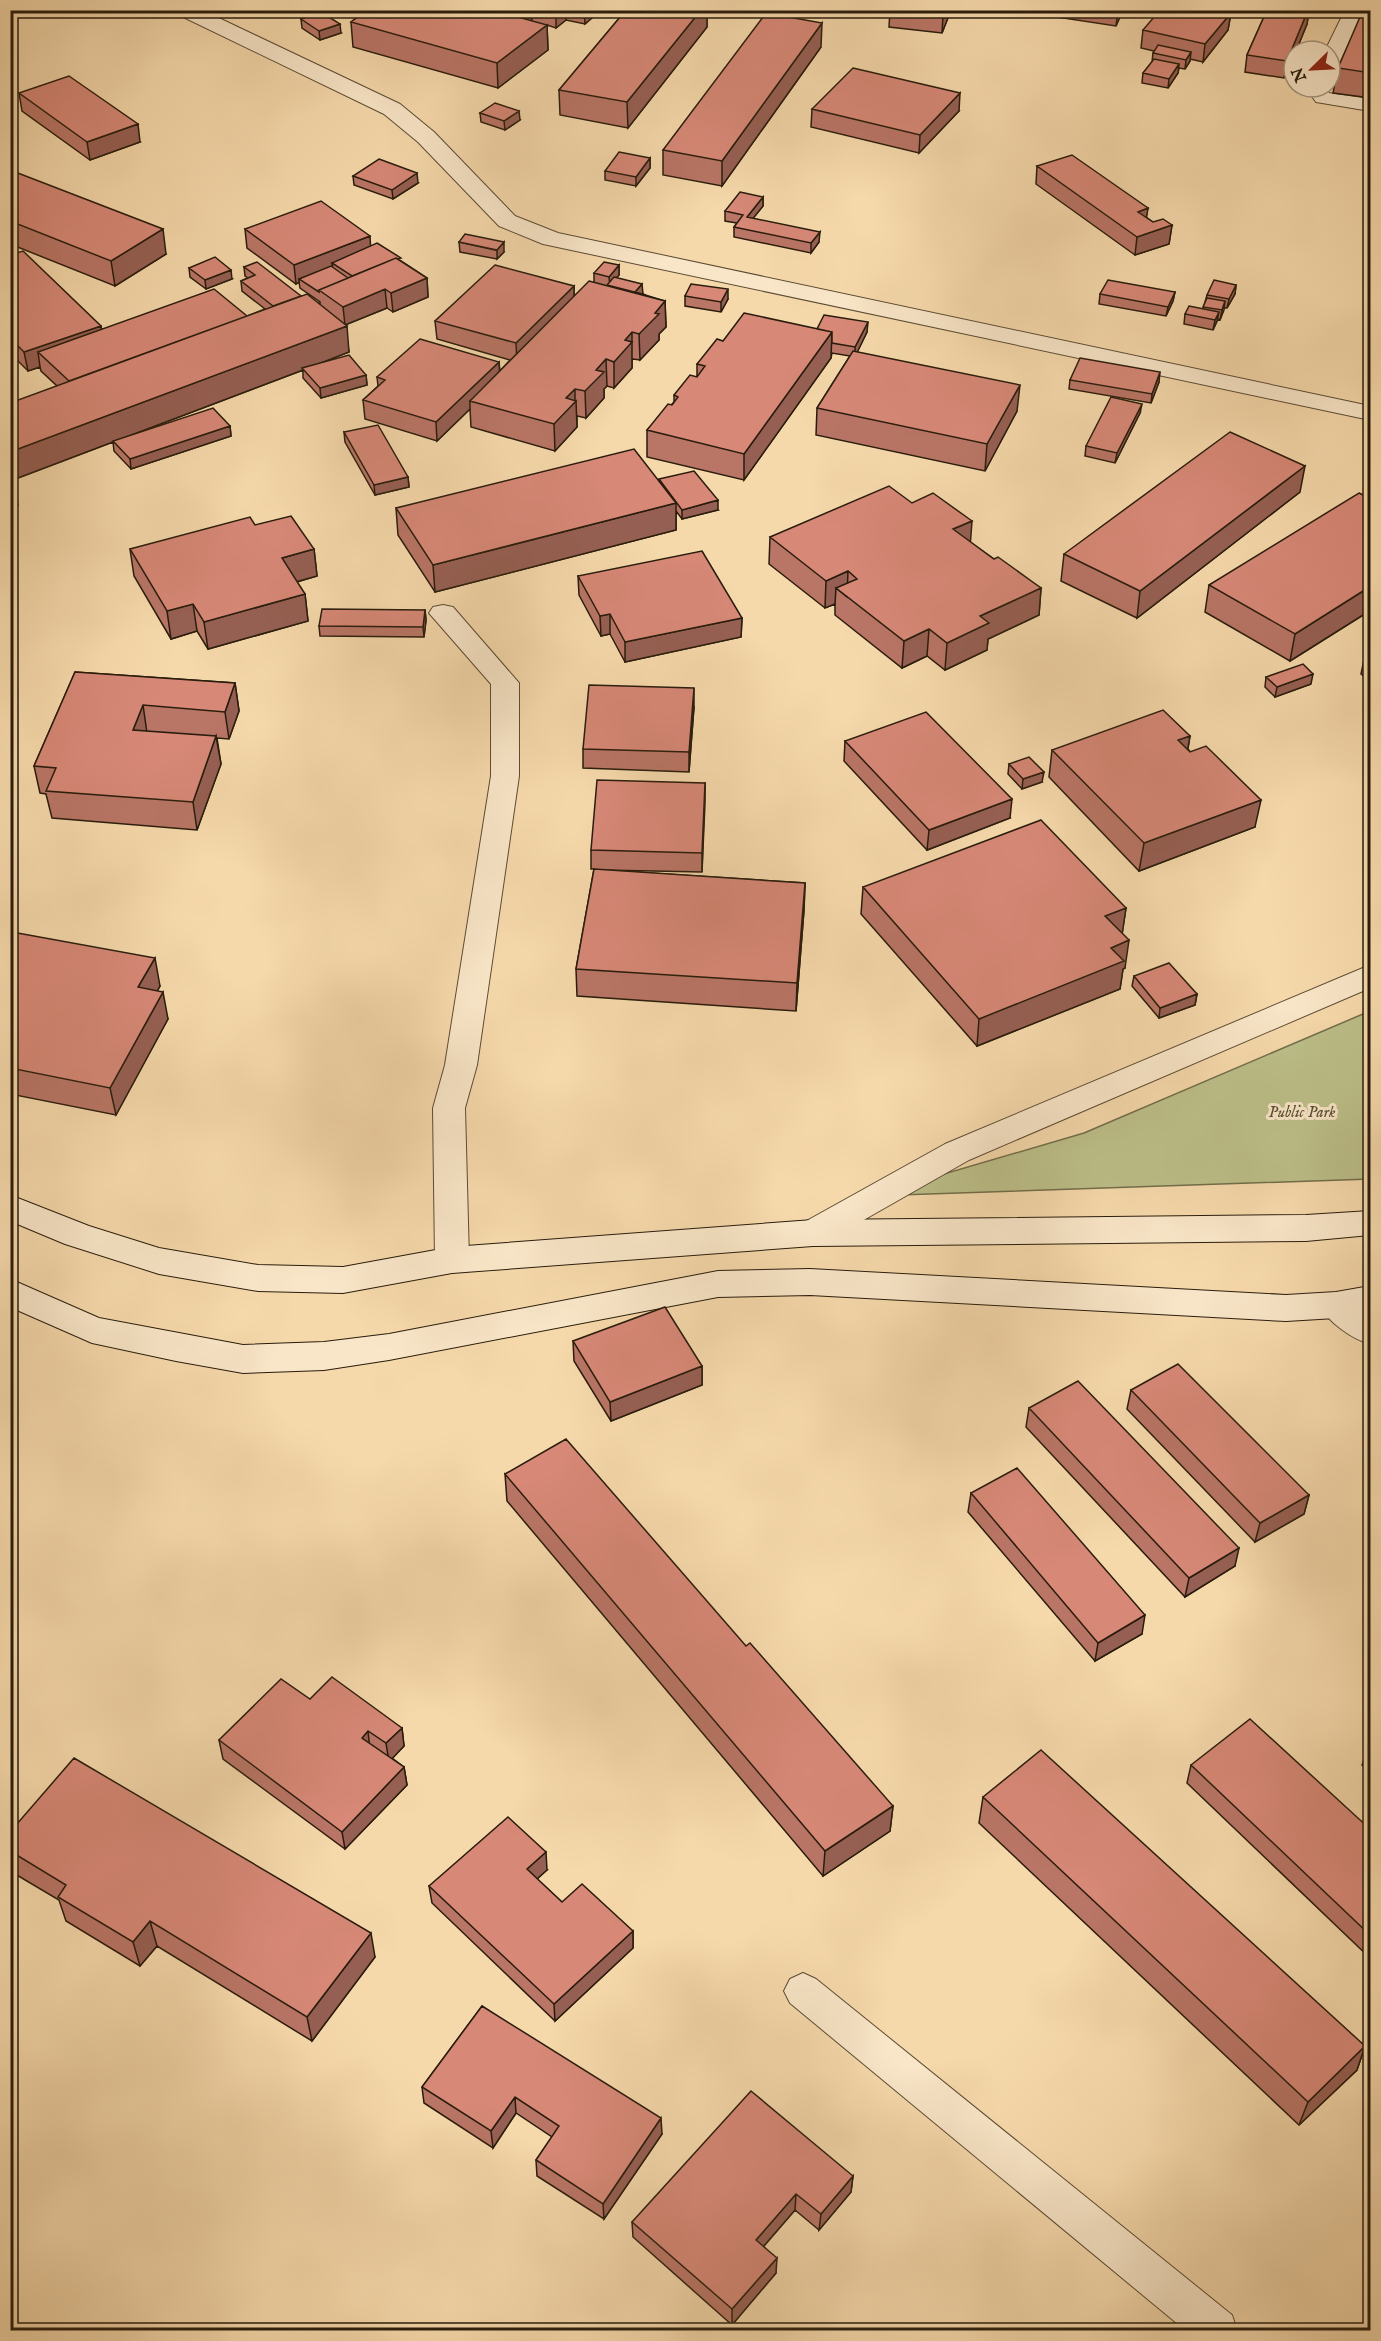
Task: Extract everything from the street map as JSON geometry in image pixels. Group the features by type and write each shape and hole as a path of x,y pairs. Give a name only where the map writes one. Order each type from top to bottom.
{"street":[{"path":"184,10 392,109 426,137 507,221 551,239 1371,413"},
{"path":"443,613 505,683 505,776 461,1065 449,1108 452,1260"},
{"path":"813,1233 957,1152 1371,976"},
{"path":"10,1207 77,1235 159,1261 258,1278 343,1280 452,1260 813,1233 1306,1228 1371,1223"},
{"path":"10,1292 92,1330 176,1348 243,1359 324,1356 389,1347 718,1284 810,1282 1286,1308 1336,1305 1371,1299"},
{"path":"1336,1305 1371,1331"}],"lane":[{"path":"1341,39 1355,10"},
{"path":"1330,99 1371,105"},
{"path":"803,1991 1217,2331"}],"green space":[{"name":"Public Park","path":"1370,1011 1370,1179 869,1196 1084,1133"}],"building":[{"path":"367,10 493,10 547,25 497,63 351,22"},
{"path":"626,10 701,10 627,102 559,90"},
{"path":"895,10 945,10 943,16"},
{"path":"1160,10 1220,10 1231,13 1205,44 1143,30"},
{"path":"1267,10 1308,10 1296,39 1282,39 1282,60 1247,55"},
{"path":"1363,10 1371,10 1371,73 1342,69 1342,59"},
{"path":"321,12 340,24 319,31 301,19"},
{"path":"766,13 822,23 722,161 663,150"},
{"path":"1158,45 1191,52 1186,60 1153,53"},
{"path":"1154,59 1179,64 1169,79 1143,73"},
{"path":"853,68 960,93 920,135 812,109"},
{"path":"69,76 138,124 87,142 19,93"},
{"path":"495,103 519,111 504,121 480,113"},
{"path":"619,152 650,158 636,177 605,171"},
{"path":"1072,155 1148,208 1138,212 1153,222 1163,219 1172,225 1137,237 1037,166"},
{"path":"379,159 417,173 392,190 353,176"},
{"path":"10,170 163,229 111,261 10,221"},
{"path":"740,192 763,197 747,217 820,232 811,243 734,227 743,215 725,211"},
{"path":"321,201 370,236 294,265 245,229"},
{"path":"465,234 504,242 497,250 459,242"},
{"path":"377,243 401,258 352,276 332,263"},
{"path":"23,251 101,326 24,352 10,338 10,255"},
{"path":"215,257 231,270 205,280 189,268"},
{"path":"396,258 427,278 391,293 385,289 343,307 319,290"},
{"path":"257,262 301,296 273,306 241,281 255,275 244,267"},
{"path":"604,262 619,265 609,277 594,273"},
{"path":"495,265 574,286 516,343 435,321"},
{"path":"331,266 348,278 319,290 319,292 299,279"},
{"path":"614,277 642,284 635,292 646,295 607,285"},
{"path":"1108,280 1175,292 1168,307 1100,294"},
{"path":"1214,280 1236,285 1229,299 1207,295"},
{"path":"589,281 665,301 655,313 659,314 639,334 632,332 625,340 632,342 614,362 606,359 596,370 604,372 585,391 575,389 566,398 576,401 554,424 470,401"},
{"path":"691,284 728,289 721,302 685,296"},
{"path":"214,289 247,316 69,381 38,352"},
{"path":"307,294 347,326 10,452 10,403"},
{"path":"1207,298 1225,301 1222,310 1203,307"},
{"path":"1189,306 1219,312 1215,320 1185,314"},
{"path":"744,313 832,332 744,454 647,430 668,404 672,405 678,397 674,395 690,375 697,377 705,366 697,364 717,339 723,341"},
{"path":"824,315 868,322 855,347 832,343 832,332 817,329"},
{"path":"420,339 499,362 436,422 363,400 385,380 377,377"},
{"path":"853,351 1020,385 987,444 817,408"},
{"path":"349,355 366,375 320,388 302,368"},
{"path":"1080,358 1160,372 1152,394 1070,380"},
{"path":"1111,397 1142,404 1117,453 1086,446"},
{"path":"213,408 230,426 130,459 113,441"},
{"path":"378,425 408,477 374,485 344,432"},
{"path":"1230,432 1305,466 1140,591 1064,554"},
{"path":"634,449 676,503 433,565 396,508"},
{"path":"694,471 718,500 682,510 659,479"},
{"path":"889,486 912,503 933,493 972,521 953,529 994,559 998,557 1041,588 980,616 989,623 947,643 929,629 904,641 836,588 857,579 848,571 826,581 770,537"},
{"path":"10,489 16,496 10,497"},
{"path":"1359,493 1371,499 1371,586 1295,634 1209,585"},
{"path":"291,516 314,549 282,558 305,594 204,622 193,604 167,611 130,549 250,517 255,525"},
{"path":"702,551 742,618 625,642 610,614 600,616 578,576"},
{"path":"322,609 425,610 423,627 319,626"},
{"path":"1303,664 1313,674 1277,687 1266,677"},
{"path":"75,672 235,683 225,712 143,705 133,730 216,736 193,802 46,791 56,768 34,766"},
{"path":"589,685 694,688 689,752 583,749"},
{"path":"1163,710 1190,736 1178,740 1190,752 1206,746 1261,800 1144,843 1052,750"},
{"path":"926,712 1012,799 929,830 845,741"},
{"path":"1029,757 1044,772 1023,779 1009,764"},
{"path":"597,780 705,783 702,853 591,850"},
{"path":"1041,820 1126,908 1105,916 1129,940 1111,948 1124,961 979,1019 863,887"},
{"path":"594,869 805,883 797,983 576,969"},
{"path":"12,932 155,958 138,987 163,992 110,1088 10,1068 10,935"},
{"path":"1169,963 1197,994 1160,1008 1134,976"},
{"path":"665,1307 702,1366 610,1402 573,1341"},
{"path":"1178,1364 1309,1495 1260,1523 1131,1390"},
{"path":"1078,1381 1239,1548 1189,1578 1029,1408"},
{"path":"566,1439 746,1646 750,1643 893,1806 825,1851 505,1474"},
{"path":"1017,1468 1145,1615 1098,1643 971,1493"},
{"path":"332,1677 402,1728 386,1743 368,1731 362,1738 404,1767 342,1832 219,1740 281,1679 310,1699"},
{"path":"1250,1719 1371,1830 1371,1936 1191,1765"},
{"path":"1041,1750 1365,2046 1308,2102 983,1797"},
{"path":"74,1758 371,1933 307,2017 150,1921 133,1942 58,1897 66,1885 10,1851 10,1832"},
{"path":"508,1817 546,1852 527,1869 562,1902 582,1884 633,1931 554,2004 429,1886"},
{"path":"482,2006 661,2118 603,2204 536,2160 559,2126 515,2097 491,2131 422,2087"},
{"path":"751,2091 853,2176 821,2214 796,2194 756,2240 777,2258 732,2309 632,2222"}]}
